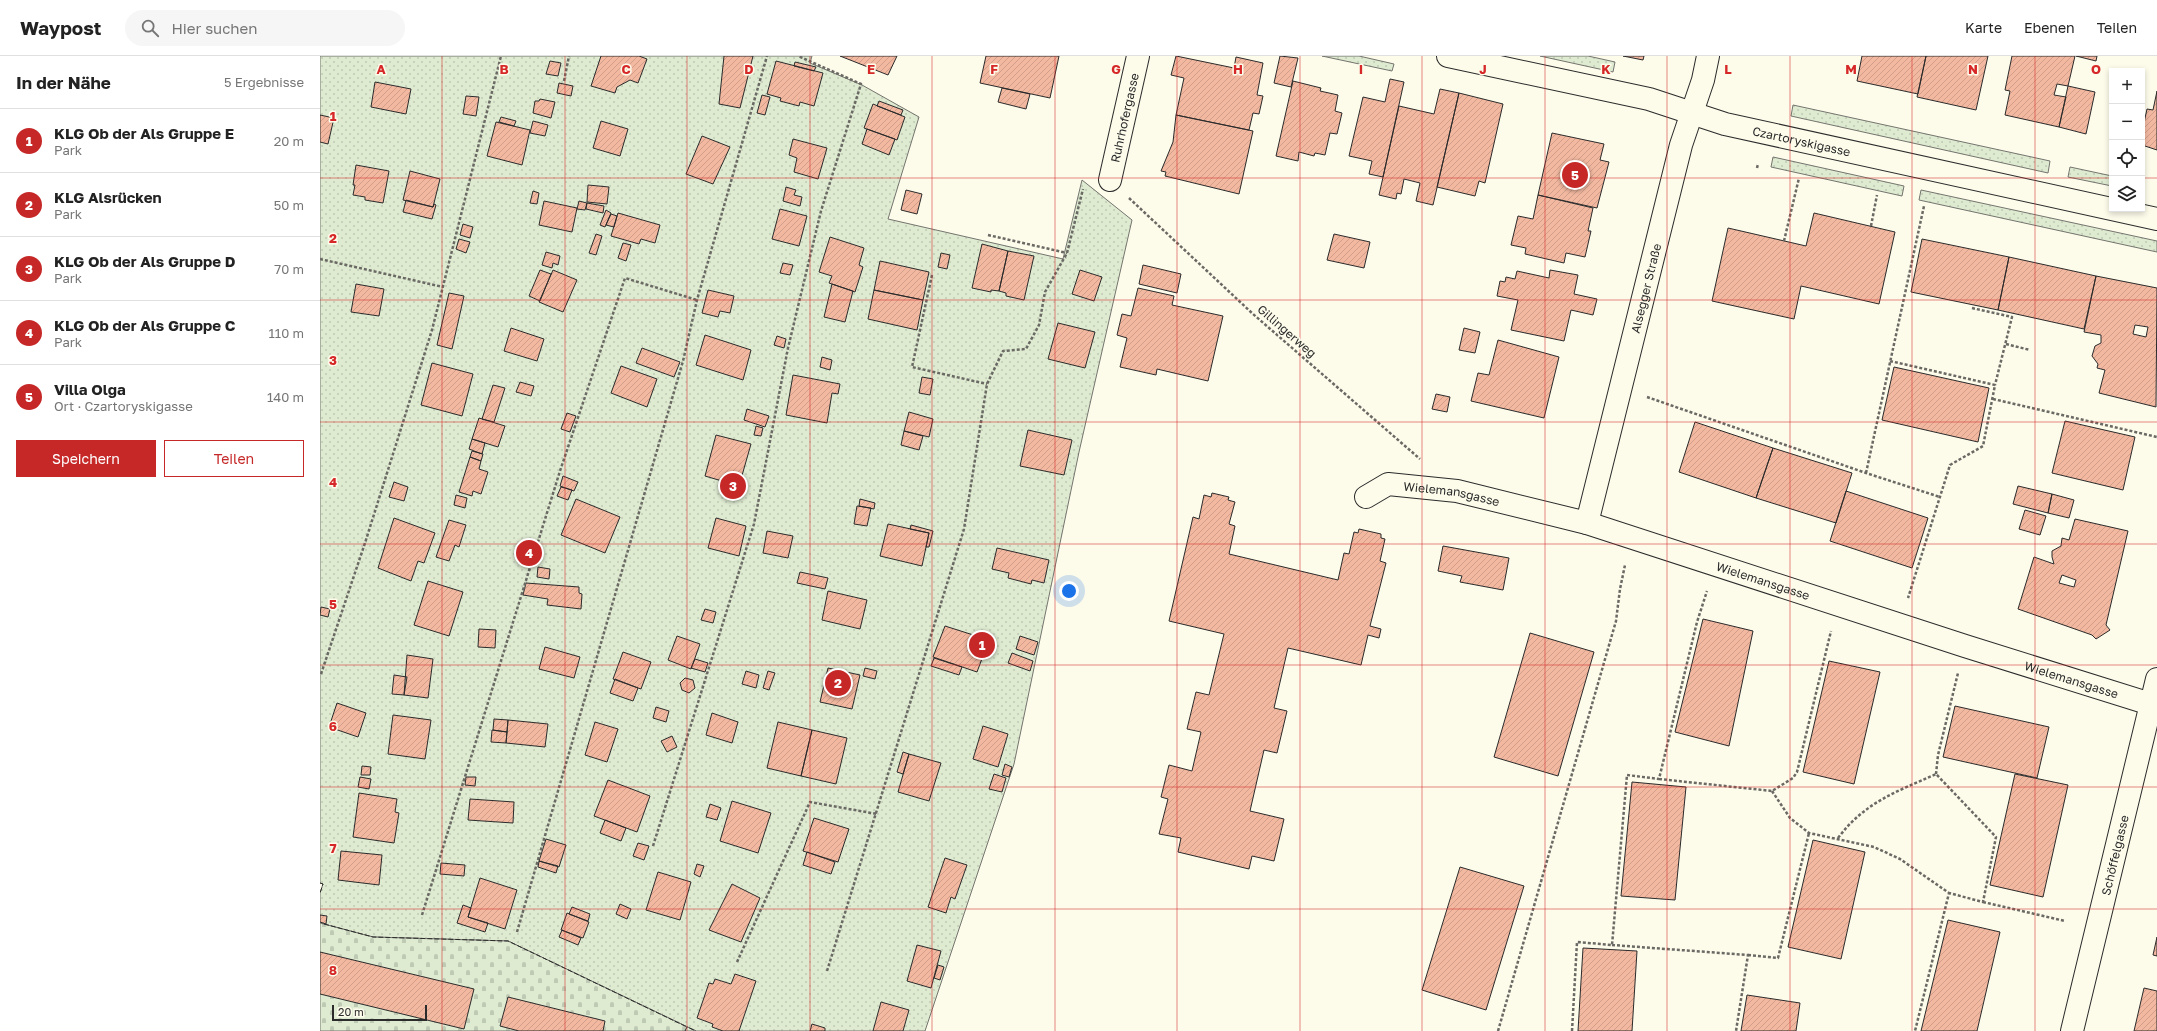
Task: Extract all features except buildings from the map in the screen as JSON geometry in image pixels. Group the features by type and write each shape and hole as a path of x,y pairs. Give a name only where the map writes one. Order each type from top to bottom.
{"street":[{"name":"Ruhrhofergasse","path":"1110,180 1138,56"},
{"name":"Czartoryskigasse","path":"1448,56 1649,99 1725,124 2157,219"},
{"name":"Alsegger Straße","path":"1587,523 1681,145 1703,80 1708,56"},
{"name":"Wielemansgasse","path":"1366,497 1388,484 1456,491 1587,523 1964,646 2154,705"},
{"name":"Schöffelgasse","path":"2072,1031 2154,705 2157,679"}],"path":[{"path":"321,674 432,330 501,56"},
{"path":"564,81 569,56"},
{"path":"517,932 683,361 698,300 767,56"},
{"path":"653,846 754,524 788,348 821,211 861,84 798,56"},
{"path":"1757,168 1758,164"},
{"path":"1784,241 1799,178"},
{"name":"Gillingerweg","path":"1110,180 1253,314 1421,460"},
{"path":"827,970 964,529 987,384 1003,351 1026,349 1039,325 1045,292 1067,253 1084,186"},
{"path":"1871,226 1877,195"},
{"path":"1866,473 1924,206"},
{"path":"988,235 1067,253"},
{"path":"320,259 443,287"},
{"path":"932,276 912,367 987,384"},
{"path":"422,915 560,471 625,278 698,300"},
{"path":"1900,625 1950,465 1983,446 1995,385 2012,317 1972,308"},
{"path":"2006,344 2030,350"},
{"path":"1890,361 1995,385"},
{"path":"1993,399 2157,437"},
{"path":"1674,406 1866,473 1940,497"},
{"path":"1498,1031 1616,621 1620,589 1626,561"},
{"path":"1659,779 1697,622 1709,585"},
{"path":"1612,944 1627,775 1772,791 1793,778 1797,772 1837,605"},
{"path":"1964,646 1938,755 1936,774 1996,837 1983,902"},
{"path":"1838,838 1851,821 1870,806 1936,774"},
{"path":"1772,791 1790,818 1809,833 1838,838 1874,847 1900,859 1949,892 1983,902 2065,921"},
{"path":"737,962 810,802 876,814"},
{"path":"1572,1031 1577,942 1778,958 1809,833"},
{"path":"1915,1031 1949,892"},
{"path":"1736,1031 1748,955"}],"green space":[{"path":"320,56 812,56 810,63 862,85 919,117 888,219 1063,259 1082,180 1132,220 1079,452 1014,764 925,1031 696,1031 508,941 373,937 320,923 320,893 323,884 320,883"},
{"path":"1322,56 1359,56 1394,64 1392,71"},
{"path":"1540,56 1588,56 1615,62 1613,72"},
{"path":"1793,105 2050,161 2048,173 1791,116"},
{"path":"1773,157 1904,186 1902,196 1771,167"},
{"path":"2070,167 2109,175 2109,185 2068,177"},
{"path":"1921,190 2157,241 2157,252 1919,200"},
{"path":"320,923 373,937 508,941 696,1031 320,1031"}],"fence":[{"path":"320,883 323,884 320,893"},
{"path":"324,924 373,937 508,941 687,1027"},
{"path":"685,1031 687,1027 696,1031"}],"place":[{"name":"Villa Olga","path":"1575,175"},
{"name":"KLG Ob der Als Gruppe D","path":"733,486"},
{"name":"KLG Ob der Als Gruppe C","path":"529,553"},
{"name":"KLG Ob der Als Gruppe E","path":"982,645"},
{"name":"KLG Alsrücken","path":"838,683"}]}
